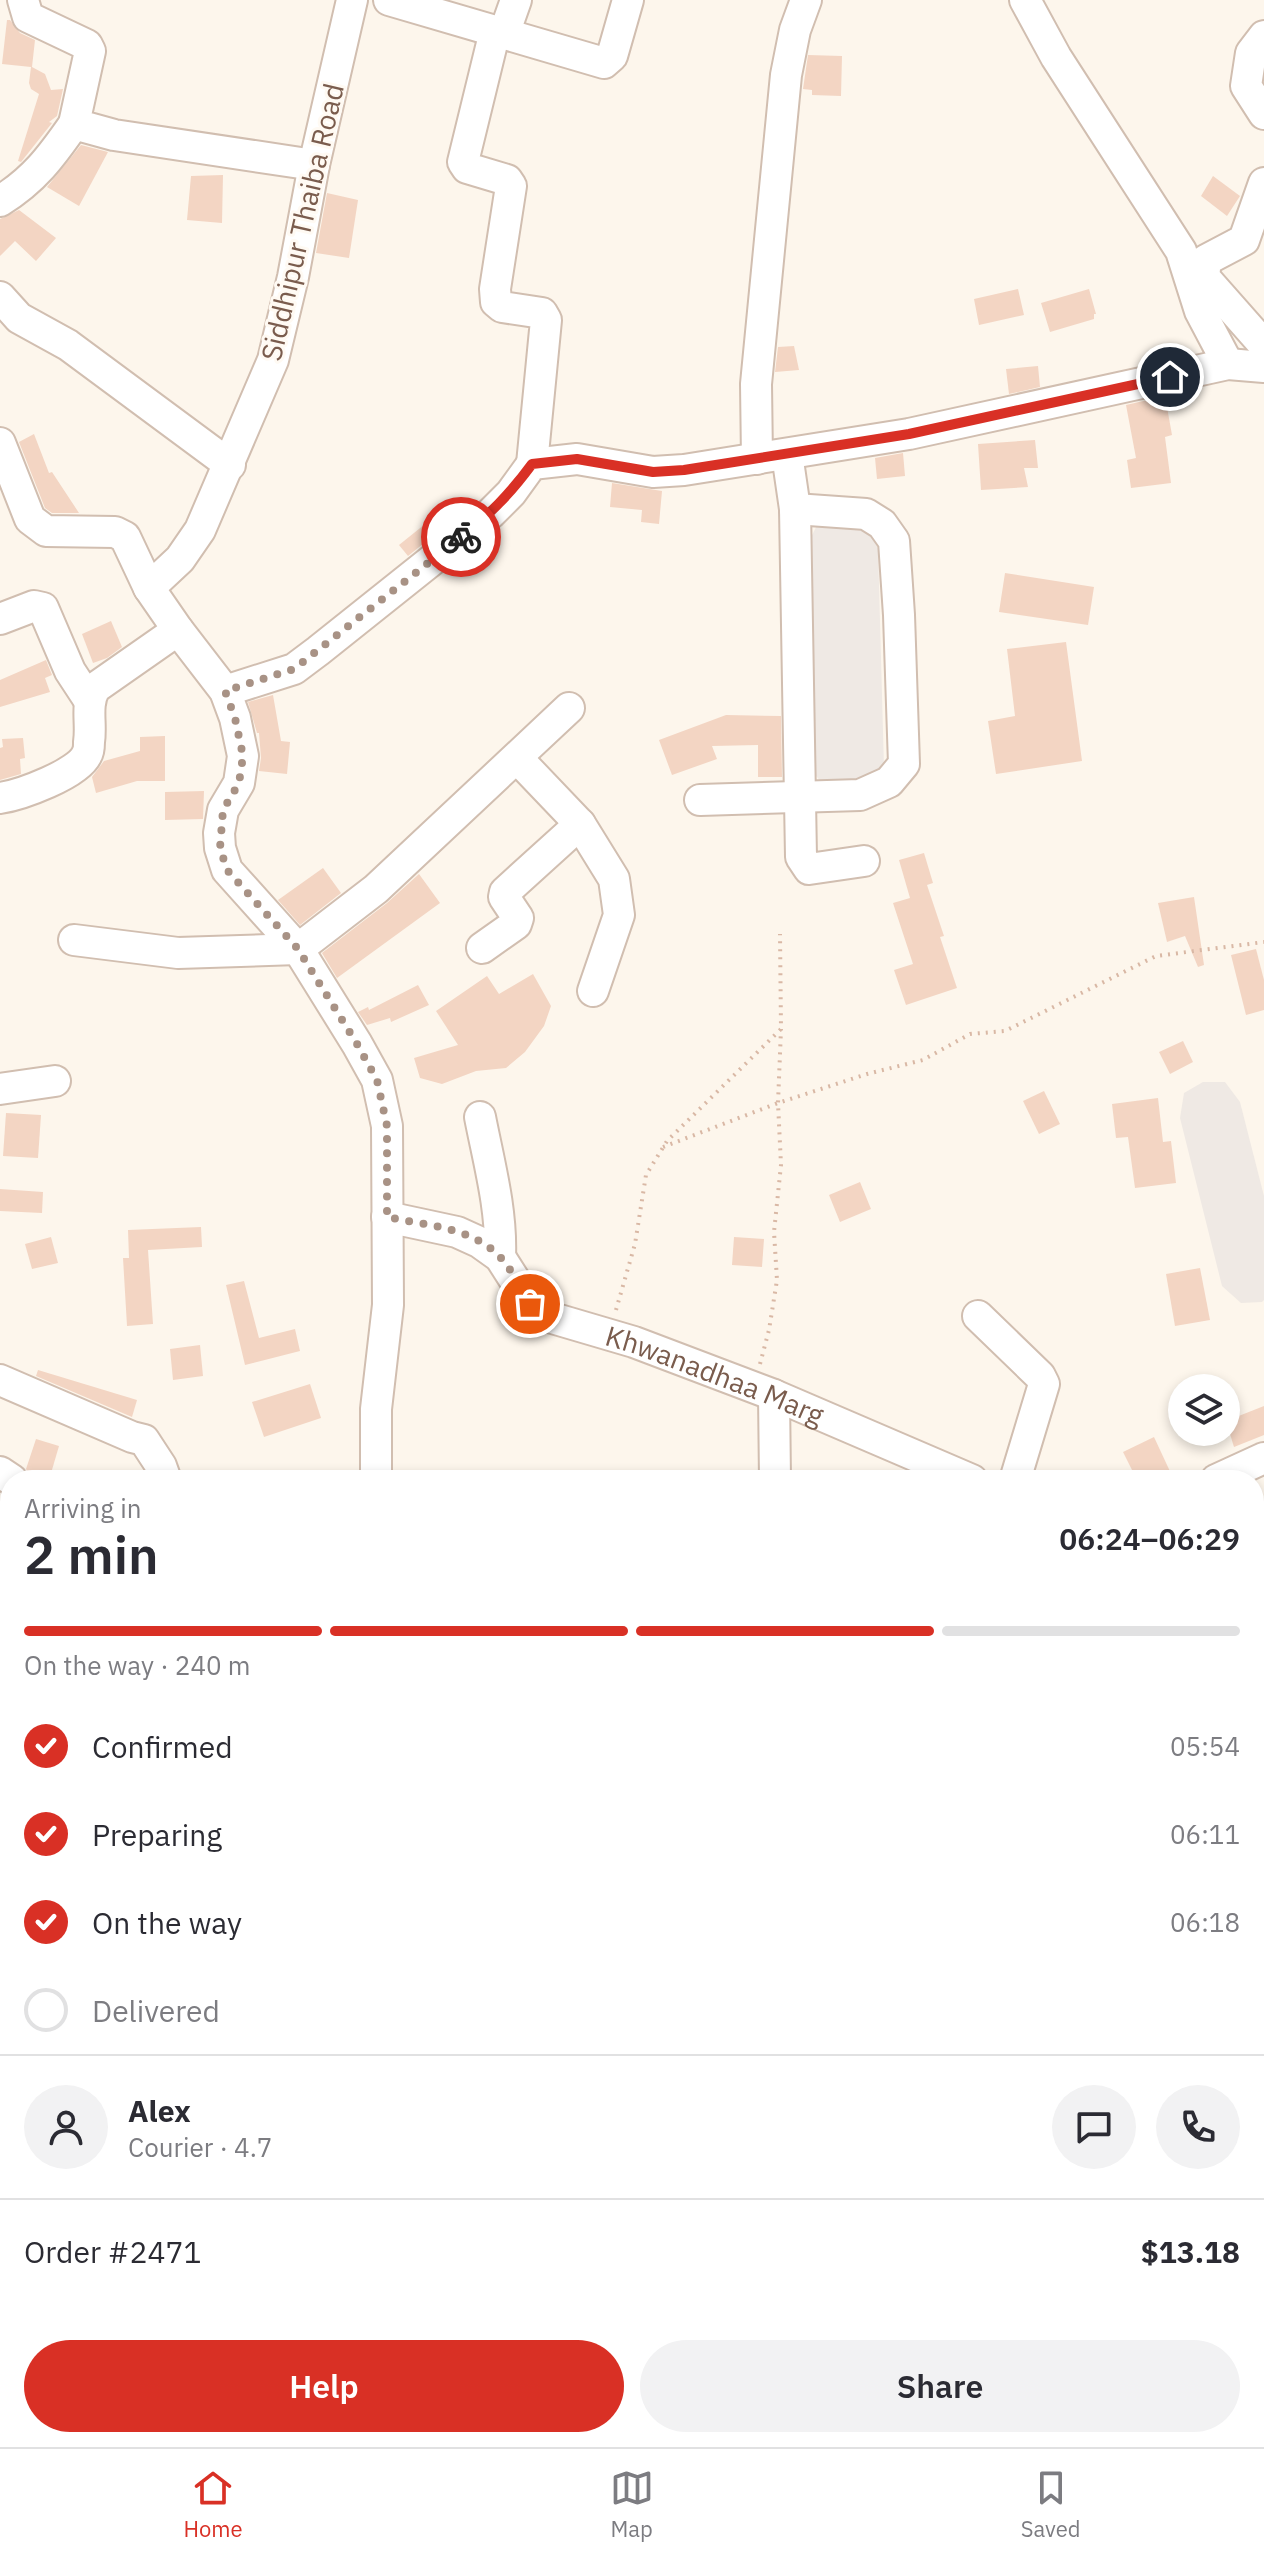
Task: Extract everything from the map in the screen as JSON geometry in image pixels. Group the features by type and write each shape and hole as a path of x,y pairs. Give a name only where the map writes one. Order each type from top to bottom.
{"street":[{"path":"0,201 44,167 74,124 90,51 87,45 28,17 23,0"},
{"name":"Siddhipur Thaiba Road","path":"149,588 180,559 200,530 273,360 352,0"},
{"path":"389,0 604,63 612,56 628,0"},
{"path":"225,691 294,669 491,513 511,493 532,464 546,320 542,313 502,307 496,302 495,289 511,186 507,180 467,168 463,162 499,32 516,0"},
{"path":"757,459 756,384 786,75 795,30 806,0"},
{"path":"1025,0 1056,57 1181,251 1200,311 1228,364"},
{"path":"1264,36 1251,53 1246,86 1264,114"},
{"path":"74,124 114,135 314,165"},
{"path":"1264,183 1244,240 1206,260 1204,277 1264,345"},
{"path":"0,297 19,318 68,345 230,465"},
{"path":"532,464 577,459 653,472 684,470 909,434 1228,364 1264,367"},
{"path":"0,443 30,519 46,531 115,532 125,537 149,588 225,691 235,718 243,756 239,783 223,810 220,848 227,870 298,949 377,1080 387,1126 388,1305 376,1409 376,1470"},
{"path":"787,454 795,509 801,857 809,869 864,861"},
{"path":"700,800 860,795 889,782 904,764 894,541 882,524 866,514 795,509"},
{"path":"0,619 34,606 43,608 70,671 89,700"},
{"path":"0,798 76,767 87,756 89,700 95,688 178,630"},
{"path":"74,940 178,953 298,949 376,889 569,708"},
{"path":"517,758 580,824 614,879 619,915 593,991"},
{"path":"482,948 516,924 518,918 504,897 505,892 580,824"},
{"path":"0,1089 55,1081"},
{"path":"480,1117 498,1210 500,1257"},
{"name":"Khwanadhaa Marg","path":"387,1217 457,1232 479,1242 500,1257 530,1304 549,1317 634,1342 764,1391 949,1470"},
{"path":"978,1316 1040,1376 1044,1384 1018,1470"},
{"path":"0,1380 144,1440 162,1470"},
{"path":"764,1391 774,1470"},
{"path":"1238,1470 1264,1458"}],"path":[{"path":"764,1391 777,1280 774,1232 781,1165 778,1103 780,934"},
{"path":"663,1147 778,1103 867,1074 923,1060 970,1034 1005,1031 1156,956 1264,942"},
{"path":"609,1336 635,1244 646,1175 663,1147 781,1029"}],"shaded area":[{"path":"864,524 878,548 884,768 871,786 829,791 811,770 805,550 817,525"},
{"path":"1203,1082 1225,1082 1240,1102 1264,1196 1262,1302 1241,1303 1222,1286 1180,1118 1184,1093"}],"building":[{"path":"7,20 20,33 35,40 32,67 45,74 51,90 63,89 57,116 49,122 52,123 21,162 18,161 39,94 31,89 29,83 31,67 2,64"},
{"path":"808,55 842,56 841,96 812,95 812,90 803,89"},
{"path":"81,145 108,152 79,206 47,187"},
{"path":"223,175 222,223 187,220 191,176"},
{"path":"1213,176 1240,196 1227,216 1201,196"},
{"path":"327,193 358,200 349,258 316,253"},
{"path":"19,210 56,238 36,261 15,241 0,256 0,219"},
{"path":"1018,289 1024,315 979,325 974,299"},
{"path":"1089,289 1096,314 1094,319 1050,332 1041,303"},
{"path":"794,346 799,370 775,372 778,347"},
{"path":"1038,366 1040,387 1009,394 1006,369"},
{"path":"1165,396 1172,435 1165,437 1171,483 1131,488 1127,460 1136,458 1126,405"},
{"path":"34,434 49,473 52,472 79,513 52,513 45,508 19,442"},
{"path":"1035,440 1038,468 1024,468 1028,487 981,490 978,444"},
{"path":"903,453 905,476 877,479 875,458"},
{"path":"612,483 662,491 659,524 641,522 642,510 610,507"},
{"path":"450,504 459,515 408,556 399,545"},
{"path":"1005,573 1094,587 1088,625 999,612"},
{"path":"111,621 122,647 93,663 82,634"},
{"path":"1066,642 1082,761 996,774 988,721 1015,716 1007,649"},
{"path":"46,660 52,675 45,678 50,692 0,707 0,680"},
{"path":"273,695 281,741 290,742 287,774 259,771 259,733 248,702"},
{"path":"726,715 781,716 782,777 758,777 758,745 712,746 717,759 672,775 659,740"},
{"path":"165,736 165,781 137,781 96,793 92,777 104,761 140,751 140,737"},
{"path":"23,738 25,758 20,759 21,774 0,780 2,739"},
{"path":"204,791 203,819 165,820 165,792"},
{"path":"924,853 933,883 927,885 957,988 906,1005 894,970 913,964 893,903 910,898 899,860"},
{"path":"323,868 341,893 300,925 278,900"},
{"path":"419,874 440,903 337,978 322,953"},
{"path":"1194,897 1204,965 1198,967 1185,936 1167,942 1158,903"},
{"path":"1256,949 1264,980 1264,1010 1246,1015 1231,955"},
{"path":"533,974 551,1006 544,1026 525,1052 506,1068 476,1071 442,1084 420,1078 414,1058 458,1045 436,1011 487,976 499,994"},
{"path":"418,985 429,1005 391,1022 390,1018 367,1025 358,1012 368,1007 369,1010"},
{"path":"1183,1041 1193,1062 1170,1074 1159,1052"},
{"path":"1044,1091 1060,1124 1039,1134 1023,1101"},
{"path":"1158,1098 1163,1142 1171,1141 1176,1183 1135,1188 1128,1137 1116,1138 1112,1104"},
{"path":"6,1113 41,1115 38,1158 3,1156"},
{"path":"860,1182 871,1209 840,1222 829,1195"},
{"path":"0,1189 43,1192 42,1213 0,1211"},
{"path":"201,1227 202,1247 148,1250 153,1324 127,1326 123,1258 129,1258 128,1230"},
{"path":"51,1237 58,1263 32,1269 25,1244"},
{"path":"734,1237 764,1239 762,1267 732,1265"},
{"path":"1200,1268 1210,1320 1175,1326 1166,1274"},
{"path":"244,1281 259,1338 295,1329 300,1351 245,1365 226,1285"},
{"path":"200,1345 203,1376 173,1380 170,1349"},
{"path":"38,1370 137,1400 132,1417 36,1376"},
{"path":"310,1384 321,1418 264,1437 252,1402"},
{"path":"1264,1406 1264,1435 1240,1445 1240,1415"},
{"path":"1154,1437 1169,1470 1132,1470 1123,1452"},
{"path":"36,1439 59,1446 52,1470 26,1469"}],"way so far":[{"path":"461,537 294,669 225,691 235,718 243,756 239,783 223,810 220,848 227,870 298,949 377,1080 387,1126 387,1217 457,1232 479,1242 500,1257 530,1304"}],"route":[{"path":"461,537 511,493 532,464 577,459 653,472 684,470 909,434 1170,377"}]}
